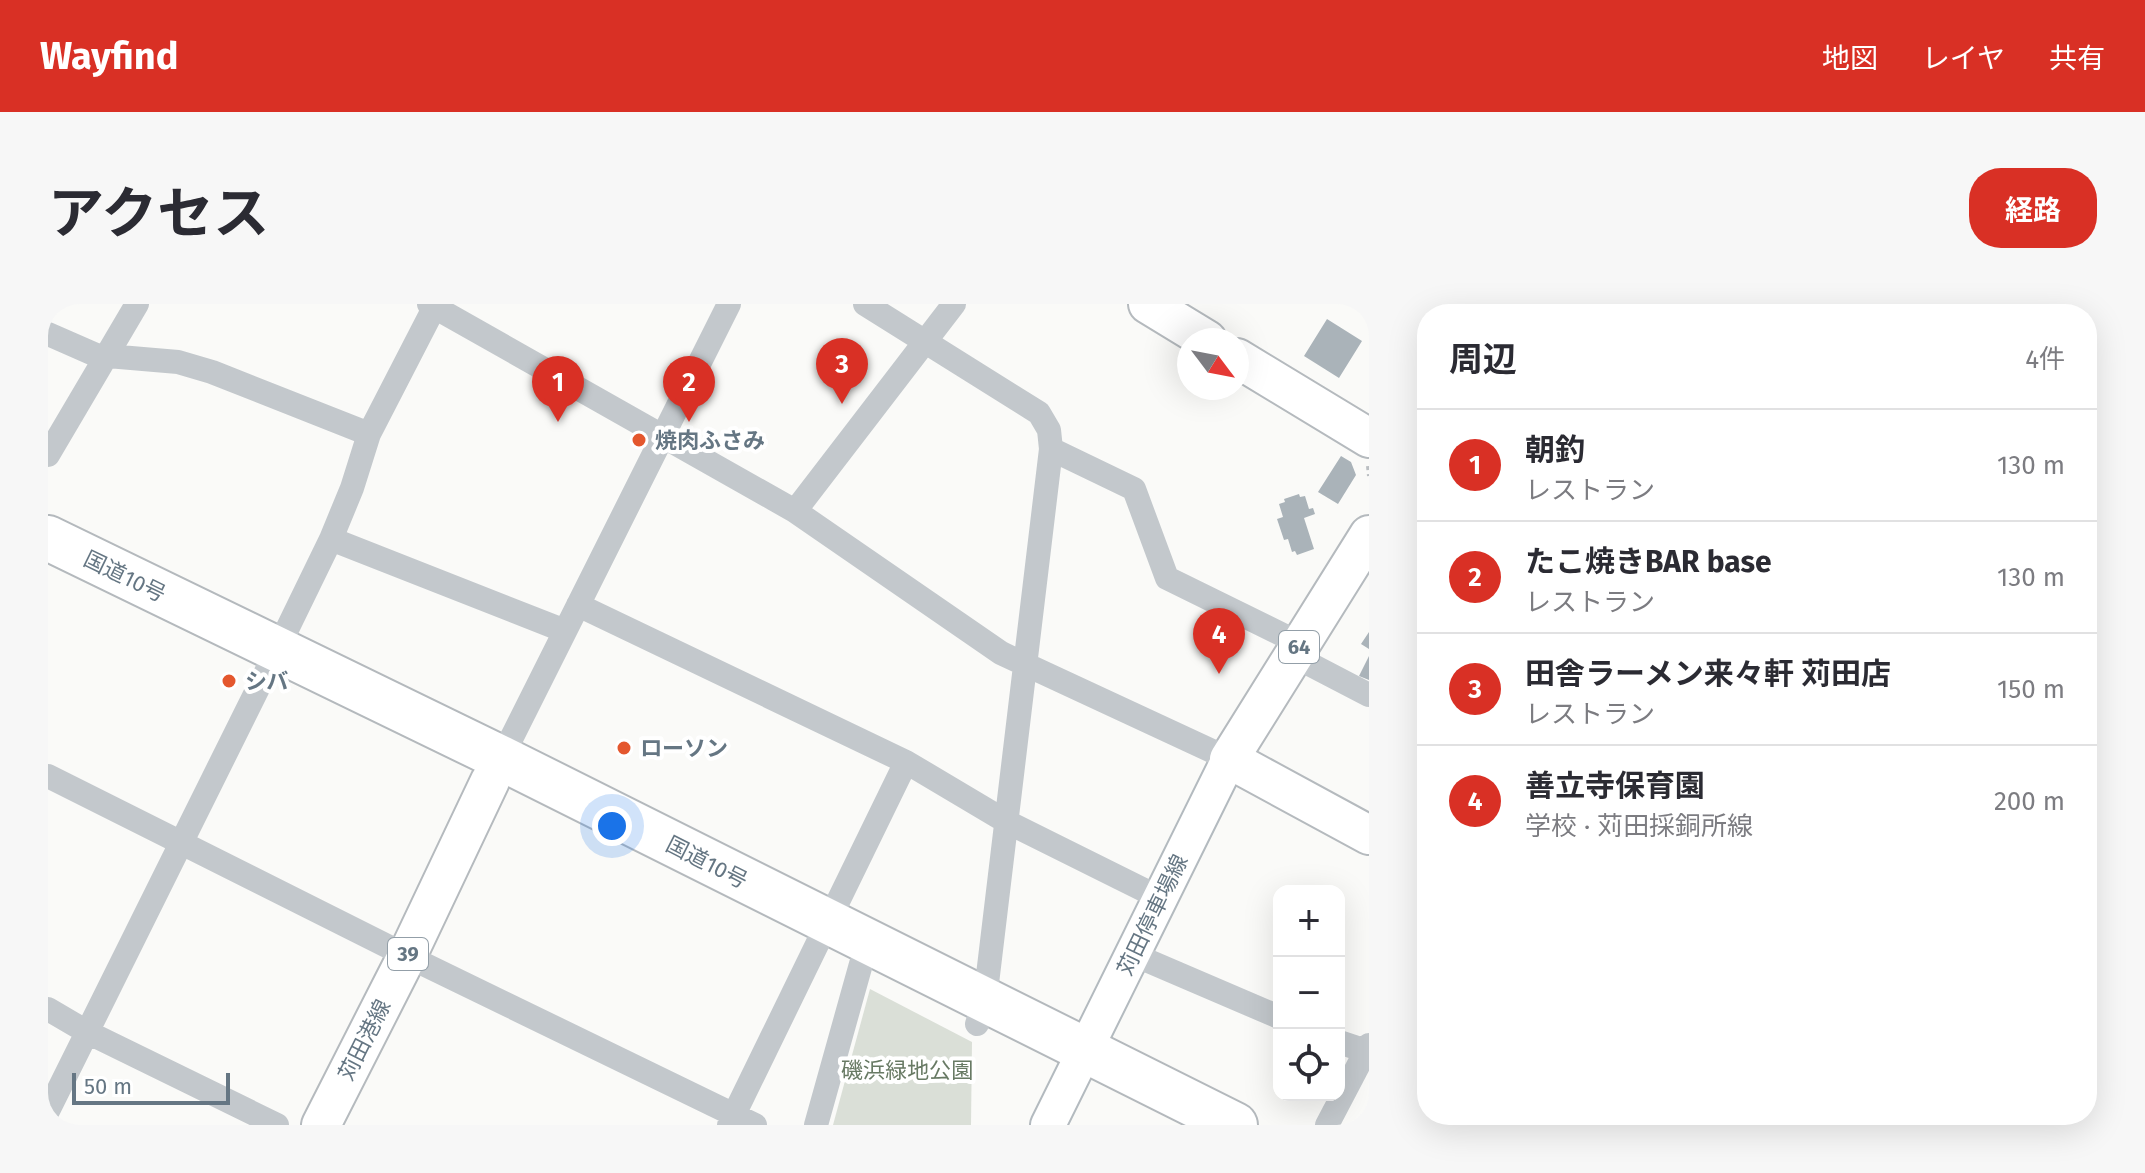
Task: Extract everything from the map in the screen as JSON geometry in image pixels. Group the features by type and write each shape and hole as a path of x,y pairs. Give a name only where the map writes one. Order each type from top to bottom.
{"highway":[{"name":"国道10号","path":"48,538 272,660"},
{"name":"国道10号","path":"48,559 272,660 1081,1060 1235,1125"},
{"name":"国道10号","path":"823,933 861,964 981,1012"},
{"name":"国道10号","path":"1081,1060 1184,1125"}],"main road":[{"path":"1148,304 1187,328"},
{"path":"1249,365 1369,438"},
{"name":"64","path":"1229,759 1369,535"},
{"path":"1229,759 1369,835"},
{"name":"苅田停車場線","path":"1048,1125 1229,759"},
{"name":"苅田港線","path":"321,1125 407,956 495,770"}],"street":[{"path":"48,455 137,304"},
{"path":"495,770 729,304"},
{"path":"865,304 1039,413 1049,430 1051,449 981,1012"},
{"path":"795,511 954,304"},
{"path":"48,1111 331,539 369,434 433,305 795,511 1001,653 1229,759"},
{"path":"48,334 96,355 178,362 212,372 369,434"},
{"path":"1051,449 1134,489 1167,578 1298,650 1369,695"},
{"path":"331,539 565,631"},
{"path":"578,605 906,762 1007,822 1160,898"},
{"path":"48,776 739,1122 823,933 906,762"},
{"path":"1132,954 1273,1014"},
{"path":"816,1125 861,964"},
{"path":"48,1009 87,1032 277,1125"},
{"path":"1327,1125 1368,1050 1345,1044"}],"path":[{"path":"1368,465 1369,476"}],"green space":[{"name":"磯浜緑地公園","path":"870,989 972,1042 971,1125 833,1125"}],"building":[{"path":"1327,319 1362,341 1339,378 1304,356"},
{"path":"1341,456 1351,462 1356,475 1338,504 1318,492"},
{"path":"1299,494 1300,497 1305,496 1309,509 1313,508 1315,514 1304,518 1314,549 1297,555 1295,551 1292,552 1288,539 1284,540 1277,519 1283,517 1279,504"},
{"path":"1369,632 1369,649 1361,644"},
{"path":"1369,656 1369,680 1359,676"}],"place":[{"name":"田舎ラーメン来々軒 苅田店","path":"842,404"},
{"name":"朝釣","path":"558,422"},
{"name":"たこ焼きBAR base","path":"689,422"},
{"name":"焼肉ふさみ","path":"639,440"},
{"name":"善立寺保育園","path":"1219,674"},
{"name":"シバ","path":"229,681"},
{"name":"ローソン","path":"624,748"}]}
